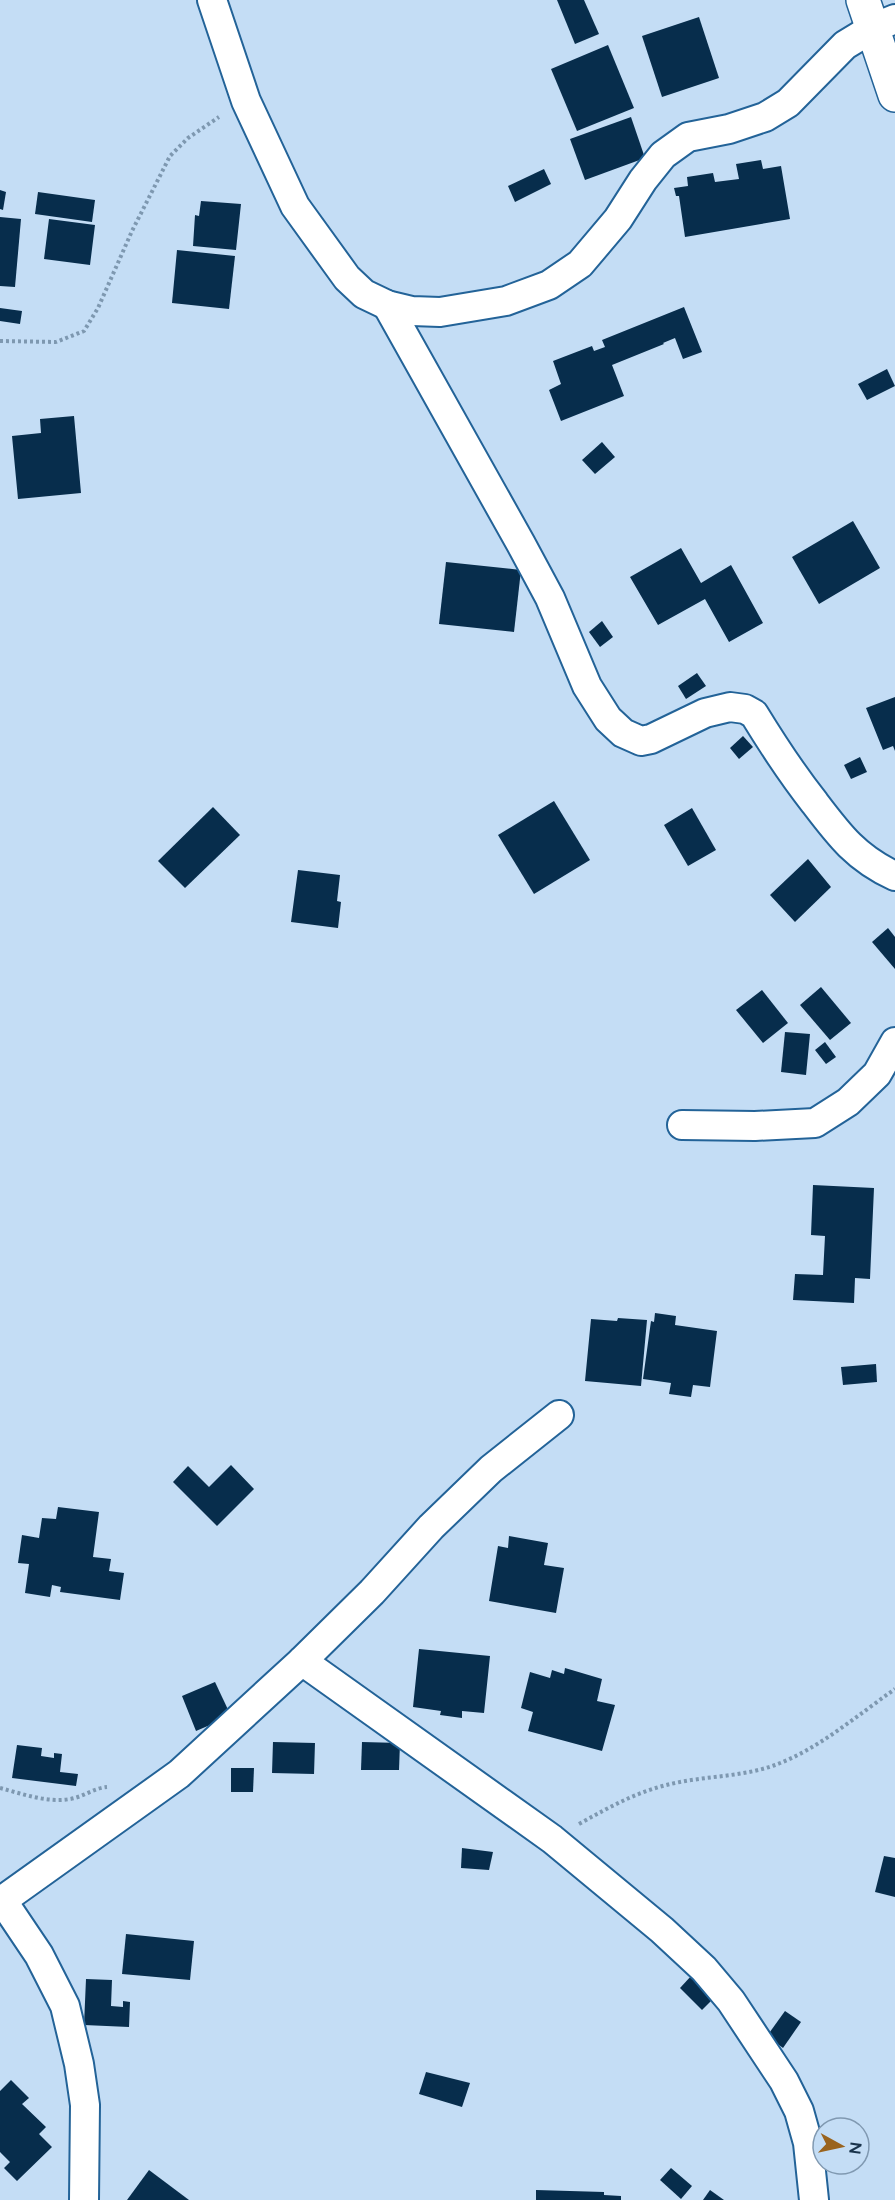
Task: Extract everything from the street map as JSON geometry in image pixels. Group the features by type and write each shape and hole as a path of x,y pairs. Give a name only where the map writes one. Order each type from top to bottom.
{"main road":[{"path":"877,15 895,95"}],"street":[{"path":"212,0 246,100 295,206 347,278 364,294 387,306 412,311 440,312 506,301 549,285 580,264 618,219 643,180 663,155 688,137 729,129 773,112 788,103 877,15"},
{"path":"387,306 550,598 587,686 608,719 623,733 641,741 651,739 705,713 730,707 745,708 754,714 794,778 832,828 870,862 895,876"},
{"path":"682,1125 755,1126 815,1123 848,1102 877,1074 895,1042"},
{"path":"84,2200 84,2105 79,2064 65,2006 39,1955 1,1901 179,1774 302,1661 372,1592 431,1527 491,1469 559,1415"},
{"path":"302,1661 552,1839 662,1930 704,1969 731,2001 784,2081 799,2111 808,2143 814,2200"}],"path":[{"path":"0,342 56,342 84,332 98,308 132,231 170,156 188,138 246,100"},
{"path":"552,1839 631,1795 679,1782 732,1775 774,1765 805,1751 895,1689"},
{"path":"0,1788 52,1800 80,1797 100,1788 119,1787 130,1790 140,1801"}],"building":[{"path":"557,0 584,0 599,34 575,44"},
{"path":"699,17 719,78 662,97 642,36"},
{"path":"608,45 634,108 577,131 551,69"},
{"path":"631,117 645,158 585,180 570,139"},
{"path":"761,160 763,169 781,166 790,219 685,237 679,196 676,196 674,188 688,186 687,177 713,173 715,182 739,179 736,164"},
{"path":"544,169 551,184 515,202 508,186"},
{"path":"0,190 6,192 3,210 0,209"},
{"path":"38,192 95,200 92,222 35,214"},
{"path":"201,201 241,204 236,250 193,246 195,215 199,216"},
{"path":"0,217 21,219 15,287 0,286"},
{"path":"49,219 95,225 90,265 44,259"},
{"path":"177,250 235,256 229,309 172,303"},
{"path":"684,307 702,352 683,359 675,338 612,365 624,396 561,421 549,390 561,384 553,361 592,346 594,351 605,347 602,340"},
{"path":"0,308 22,311 20,324 0,321"},
{"path":"887,369 895,386 867,400 858,384"},
{"path":"74,416 81,493 18,499 12,436 41,433 40,419"},
{"path":"602,442 615,457 595,474 582,460"},
{"path":"853,521 880,568 819,604 792,557"},
{"path":"681,548 701,583 731,565 763,623 729,642 705,599 658,625 630,577"},
{"path":"446,562 521,570 514,632 439,624"},
{"path":"602,621 613,637 600,647 589,632"},
{"path":"697,673 706,686 686,699 678,686"},
{"path":"895,697 895,751 893,746 883,750 866,708"},
{"path":"743,736 753,747 739,759 730,748"},
{"path":"860,757 867,772 851,779 844,765"},
{"path":"554,801 590,860 534,894 498,835"},
{"path":"213,807 240,835 185,888 158,861"},
{"path":"692,808 716,850 688,866 664,825"},
{"path":"808,859 831,887 795,922 770,895"},
{"path":"298,870 340,875 337,901 341,902 338,928 291,922"},
{"path":"888,928 895,937 895,969 872,942"},
{"path":"821,987 851,1023 830,1040 800,1005"},
{"path":"762,990 788,1023 763,1043 736,1010"},
{"path":"785,1032 810,1034 806,1075 781,1072"},
{"path":"825,1042 836,1057 826,1064 815,1050"},
{"path":"813,1185 874,1188 870,1279 855,1278 854,1303 793,1300 795,1274 823,1275 825,1236 811,1235"},
{"path":"655,1313 676,1316 675,1325 717,1331 710,1387 693,1385 691,1397 669,1394 671,1383 643,1379 651,1321 654,1322"},
{"path":"618,1318 647,1320 641,1386 585,1381 591,1319 617,1321"},
{"path":"876,1364 877,1382 843,1385 841,1367"},
{"path":"231,1465 254,1489 217,1526 173,1482 188,1466 209,1487"},
{"path":"58,1507 99,1512 93,1557 111,1559 109,1571 124,1573 120,1600 60,1592 61,1587 52,1585 50,1597 25,1593 29,1564 18,1563 22,1535 39,1538 42,1518 56,1519"},
{"path":"509,1536 548,1543 544,1565 564,1568 556,1613 489,1601 498,1546 508,1548"},
{"path":"419,1649 490,1656 484,1713 462,1711 462,1718 440,1715 441,1711 413,1707"},
{"path":"565,1668 602,1679 597,1701 615,1705 602,1751 528,1731 533,1712 521,1708 530,1672 550,1678 552,1670 564,1674"},
{"path":"215,1682 231,1716 196,1731 182,1696"},
{"path":"273,1742 315,1743 314,1774 272,1773"},
{"path":"362,1742 400,1743 399,1770 361,1770"},
{"path":"17,1745 42,1748 41,1756 54,1758 54,1753 62,1754 60,1772 78,1774 76,1786 12,1778"},
{"path":"231,1768 254,1768 253,1792 231,1792"},
{"path":"462,1848 493,1852 489,1870 461,1868"},
{"path":"884,1856 895,1858 895,1897 875,1892"},
{"path":"126,1934 194,1941 190,1980 122,1974"},
{"path":"692,1975 715,1997 702,2010 680,1988"},
{"path":"86,1979 112,1980 111,2006 123,2007 123,2001 130,2002 129,2027 84,2025"},
{"path":"785,2011 801,2022 783,2048 767,2036"},
{"path":"426,2072 470,2083 462,2107 419,2094"},
{"path":"11,2080 29,2098 22,2104 46,2127 39,2134 52,2147 17,2181 4,2168 10,2162 0,2152 0,2091"},
{"path":"671,2168 692,2186 681,2199 660,2180"},
{"path":"149,2170 189,2200 127,2200"},
{"path":"536,2190 604,2192 604,2195 621,2196 621,2200 536,2200"},
{"path":"710,2190 724,2200 703,2200"}]}
